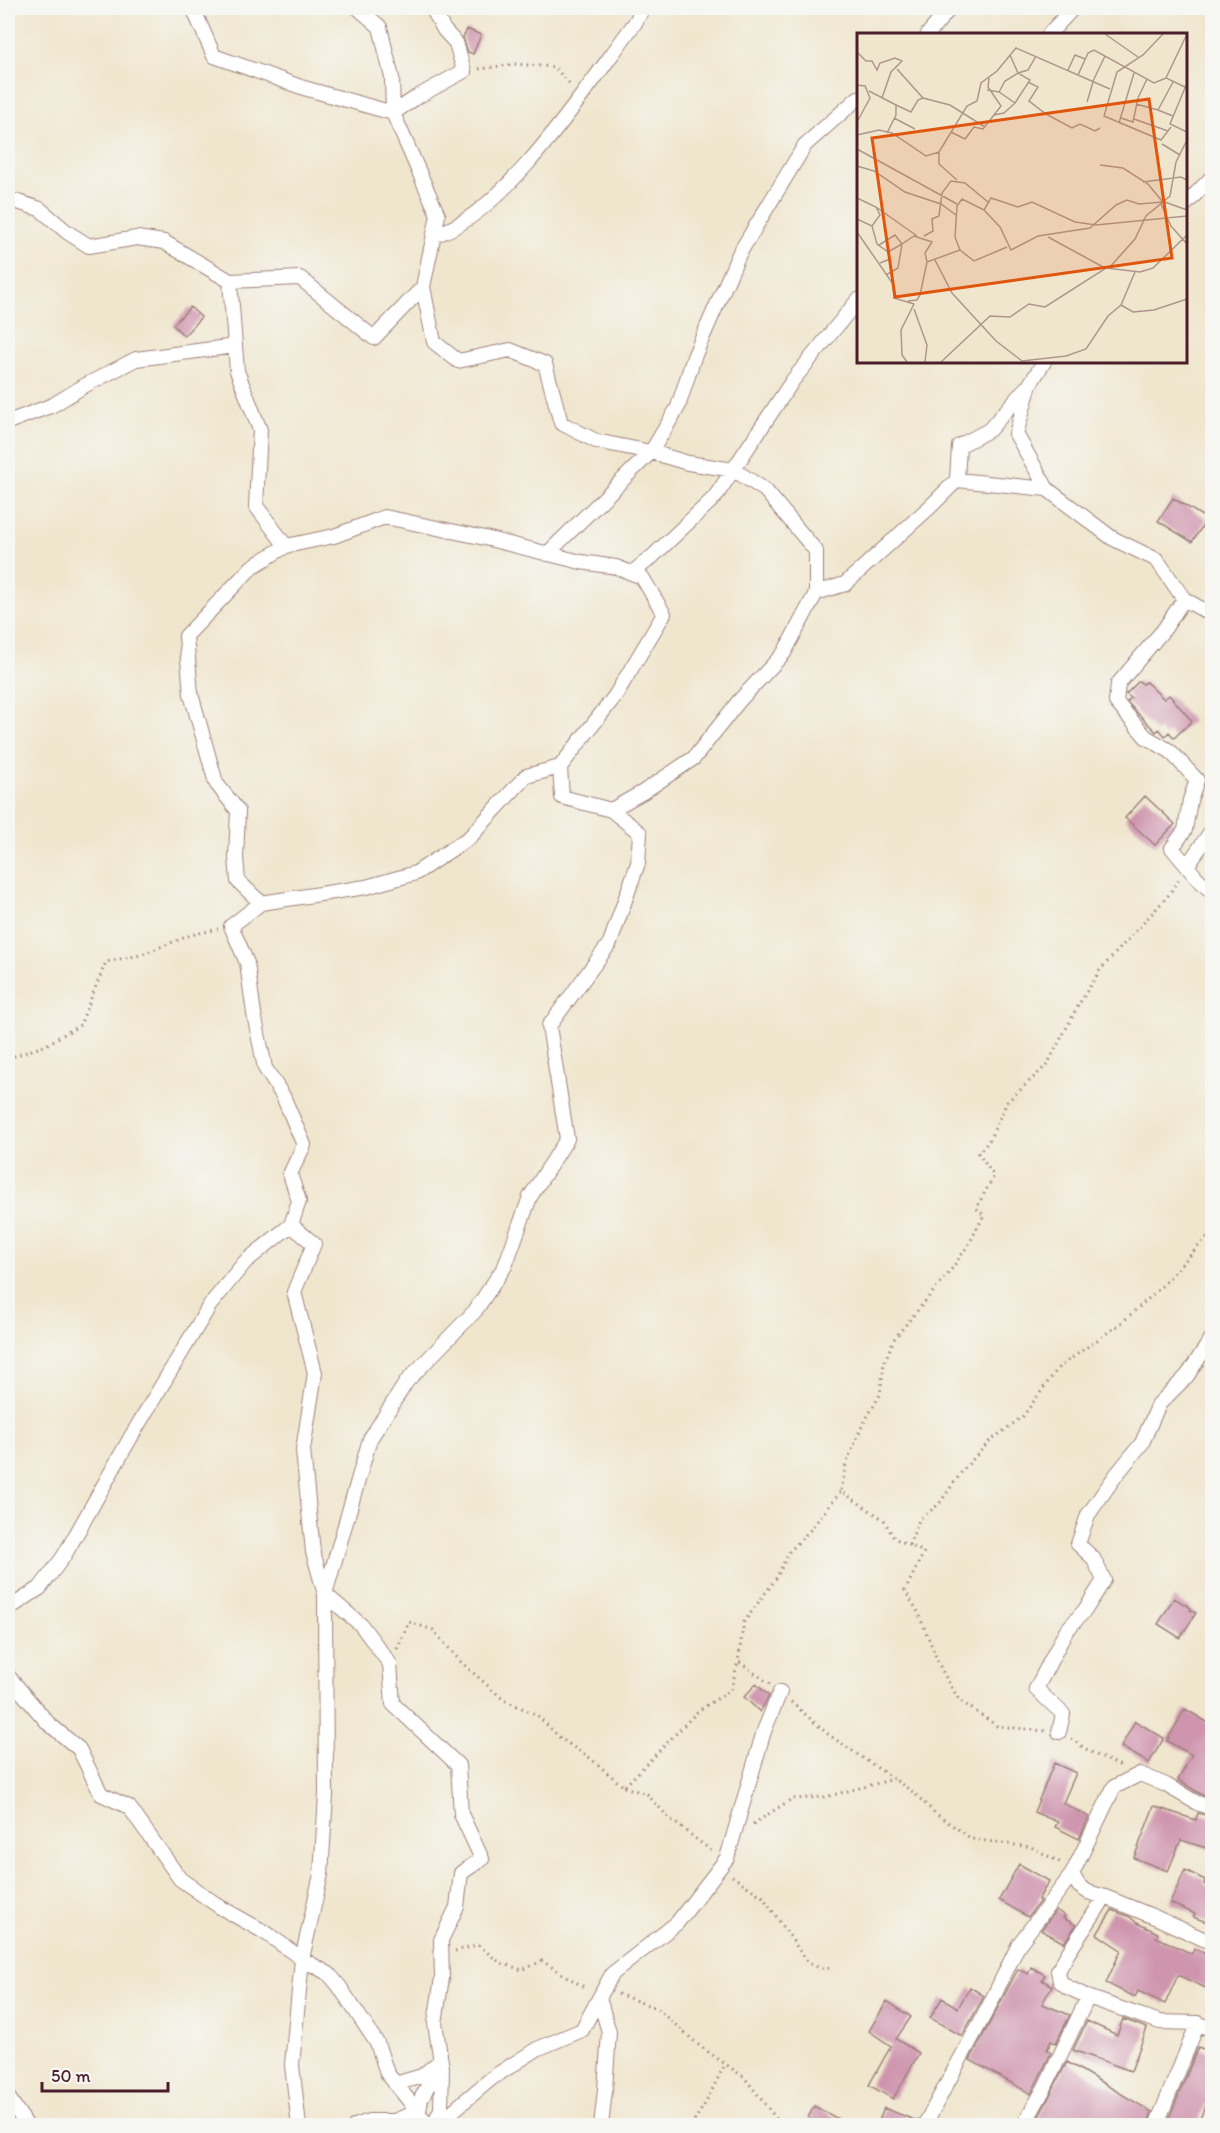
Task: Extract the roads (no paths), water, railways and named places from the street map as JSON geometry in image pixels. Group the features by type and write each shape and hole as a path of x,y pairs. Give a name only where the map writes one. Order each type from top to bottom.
{"street":[{"path":"193,8 214,56 304,88 393,113 464,71 456,43 444,30 432,8"},
{"path":"358,8 380,27 392,78 393,113 438,215 423,287 434,342 458,361 510,350 545,364 561,423 596,441 651,452 688,463 734,470 765,490 816,551 816,593 784,653 738,701 694,758 611,810"},
{"path":"434,235 444,232 475,214 529,163 635,22 643,8"},
{"path":"929,33 950,8"},
{"path":"1050,33 1073,8"},
{"path":"548,554 651,452 678,407 694,357 739,254 805,145 857,99"},
{"path":"1187,202 1212,177"},
{"path":"8,199 40,209 67,232 89,246 137,238 164,242 231,281 300,278 374,338 423,287"},
{"path":"231,281 237,371 260,430 256,506 286,546"},
{"path":"632,573 716,497 793,380 857,301"},
{"path":"8,422 53,405 136,359 235,346"},
{"path":"816,593 845,584 957,480 959,446 988,430 1030,384 1043,363"},
{"path":"1030,384 1016,434 1047,489 1112,538 1157,560 1184,599 1212,615"},
{"path":"957,480 1047,489"},
{"path":"8,1609 40,1588 64,1556 132,1435 210,1305 245,1262 291,1226 299,1201 290,1174 304,1145 283,1096 265,1068 247,963 231,926 261,903 366,886 416,873 470,837 526,776 561,767 615,696 664,614 642,577 616,567 581,562 485,538 385,517 334,536 286,546 252,567 186,636 191,694 216,783 238,811 236,858 238,880 261,903"},
{"path":"1184,599 1165,628 1118,684 1116,702 1146,737 1170,751 1197,780 1190,800 1185,830 1172,849 1212,892"},
{"path":"325,1594 370,1439 407,1381 475,1311 505,1266 530,1197 567,1139 549,1026 609,943 638,862 640,833 611,810 562,797 561,767"},
{"path":"1187,866 1212,830"},
{"path":"291,1226 314,1244 294,1292 315,1373 303,1450 313,1552 325,1594 326,1795 321,1874 302,1959 292,2065 299,2126"},
{"path":"1059,1732 1063,1714 1036,1689 1066,1631 1085,1610 1104,1580 1093,1558 1078,1544 1088,1515 1142,1443 1159,1404 1187,1376 1212,1338"},
{"path":"8,1676 48,1723 79,1749 101,1794 129,1807 180,1879 220,1907 266,1933 302,1959 329,1974 377,2043 387,2073 431,2126 441,2109 441,2061 435,2023 442,1978 441,1940 457,1907 461,1873 482,1859 461,1814 458,1765 393,1704 390,1664 361,1625 325,1594"},
{"path":"439,2126 441,2121 492,2078 537,2049 582,2030 612,1974 677,1923 721,1866 732,1839 764,1731 780,1692"},
{"path":"924,2126 989,2006 1019,1944 1072,1874 1114,1787 1140,1774 1166,1785 1197,1803 1212,1808"},
{"path":"1072,1874 1079,1886 1088,1892 1105,1897 1212,1943"},
{"path":"1105,1897 1058,1971 1060,1981 1067,1987 1089,1997 1161,2022 1198,2023 1212,2030"},
{"path":"1023,2126 1045,2087 1089,1997"},
{"path":"599,1998 609,2032 601,2126"},
{"path":"1156,2126 1198,2023"},
{"path":"395,2084 422,2076 441,2061"},
{"path":"419,2111 421,2099 441,2061"},
{"path":"8,2097 27,2126"},
{"path":"356,2126 369,2121 394,2121 419,2111"}]}
